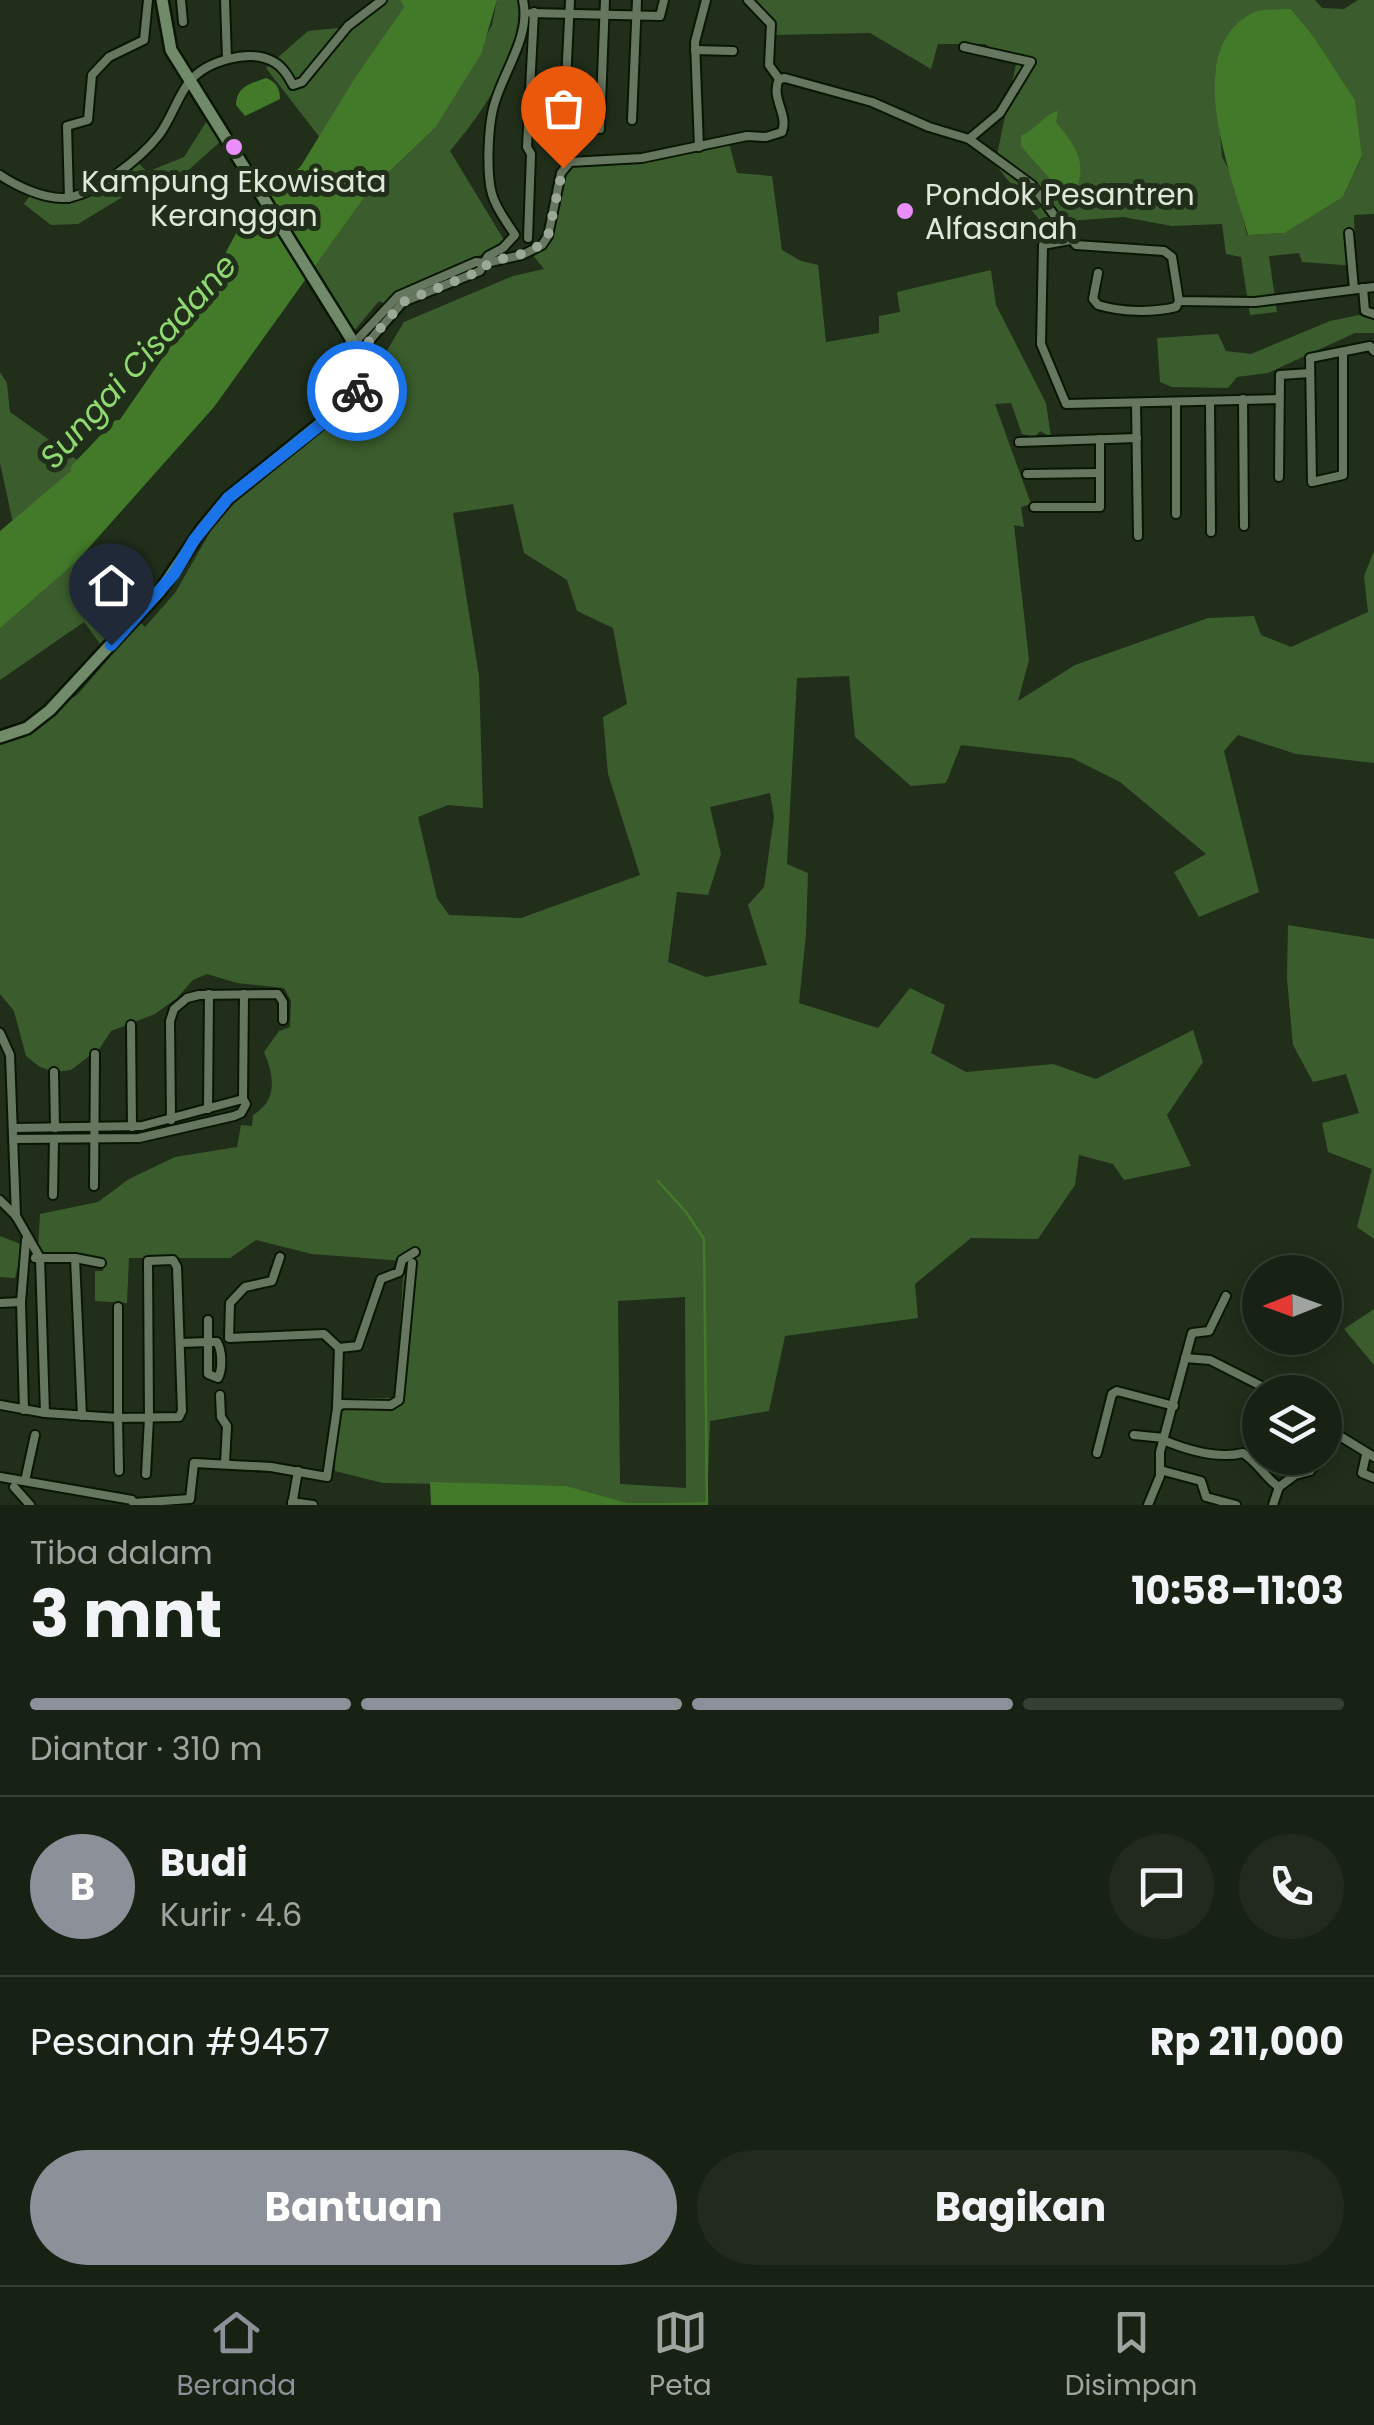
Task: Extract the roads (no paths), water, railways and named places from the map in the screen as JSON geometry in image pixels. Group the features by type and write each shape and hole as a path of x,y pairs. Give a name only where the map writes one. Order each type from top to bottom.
{"main road":[{"path":"0,737 27,728 50,710 160,591 202,528 228,498 349,402 362,379 354,344 168,42 162,0"}],"street":[{"path":"69,198 67,126 88,120 90,78 106,60 144,40 148,0"},
{"path":"181,0 183,22"},
{"path":"225,0 226,59"},
{"path":"0,175 52,197 69,198 110,177 142,153 170,119 190,81 226,59 259,56 281,67 294,85 302,82 348,26 382,0"},
{"path":"524,0 530,14 528,238"},
{"path":"563,142 570,0"},
{"path":"600,129 605,0"},
{"path":"632,120 637,0"},
{"path":"530,14 660,16 664,0"},
{"path":"699,147 695,50 706,0"},
{"path":"486,263 522,255 542,244 548,236 560,173 570,162 642,158 782,132 784,122 776,96 779,79 769,66 771,24 748,0"},
{"path":"354,344 403,302 480,271 488,256 515,235 492,194 491,122 496,98 530,14"},
{"path":"964,47 1030,62 1000,113 970,139"},
{"path":"695,50 733,50"},
{"path":"779,79 872,102 929,127 970,139 1032,185 1076,245 1164,251 1175,262 1180,301 1176,307 1165,310 1098,305 1094,298 1098,273"},
{"path":"1349,233 1358,288 1366,311 1374,314"},
{"path":"1070,240 1042,246 1040,344 1066,404 1279,399"},
{"path":"1180,301 1255,302 1374,287"},
{"path":"1343,352 1343,475 1312,482 1310,358 1370,346 1374,351"},
{"path":"1279,477 1280,374 1310,373"},
{"path":"1243,400 1244,526"},
{"path":"1210,401 1212,532"},
{"path":"1136,402 1138,536"},
{"path":"1176,402 1176,514"},
{"path":"1018,442 1136,438"},
{"path":"1034,507 1100,507 1100,439"},
{"path":"1027,474 1100,474"},
{"path":"208,1109 209,994"},
{"path":"171,1120 172,1013 187,998 209,994 280,995 283,1020"},
{"path":"14,1139 139,1138 234,1116 246,1108 244,994"},
{"path":"130,1026 132,1127"},
{"path":"0,1028 10,1055 16,1216"},
{"path":"94,1186 95,1054"},
{"path":"54,1072 55,1128"},
{"path":"14,1128 132,1127 243,1099"},
{"path":"52,1195 54,1139"},
{"path":"0,1200 16,1216 40,1258 45,1413"},
{"path":"24,1410 21,1302 26,1234"},
{"path":"339,1348 358,1346 380,1279 398,1272 402,1260 415,1252"},
{"path":"26,1258 74,1258 102,1264"},
{"path":"74,1258 82,1416"},
{"path":"0,1477 132,1500 134,1504 194,1502 192,1465 225,1463 327,1477 338,1408 339,1348 324,1334 229,1338 230,1303 245,1288 272,1282 280,1258"},
{"path":"0,1405 45,1413 118,1418 149,1418 181,1414 177,1267 173,1260 148,1260 149,1418 146,1474"},
{"path":"338,1408 342,1404 391,1405 399,1400 412,1263"},
{"path":"1148,1505 1192,1333 1209,1331 1226,1296"},
{"path":"0,1303 21,1302"},
{"path":"118,1307 119,1471"},
{"path":"180,1344 208,1342 208,1320"},
{"path":"1185,1358 1210,1360 1242,1377"},
{"path":"1097,1453 1116,1391 1174,1406"},
{"path":"220,1395 221,1417 227,1426 225,1463"},
{"path":"1134,1435 1164,1439 1194,1450 1232,1456 1243,1453 1258,1462 1266,1478 1279,1487"},
{"path":"24,1481 34,1436"},
{"path":"1342,1437 1366,1450 1370,1456 1362,1473 1374,1478"},
{"path":"1160,1470 1201,1481 1206,1497 1236,1505"},
{"path":"298,1471 292,1504 313,1505"},
{"path":"1273,1505 1279,1487 1295,1475"},
{"path":"14,1486 30,1505"}],"waterway":[{"name":"Sungai Cisadane","path":"78,469 118,427"},
{"path":"658,1181 704,1239 707,1505"}],"place":[{"name":"Kampung Ekowisata Keranggan","path":"234,147"},
{"name":"Pondok Pesantren Alfasanah","path":"905,211"}]}
